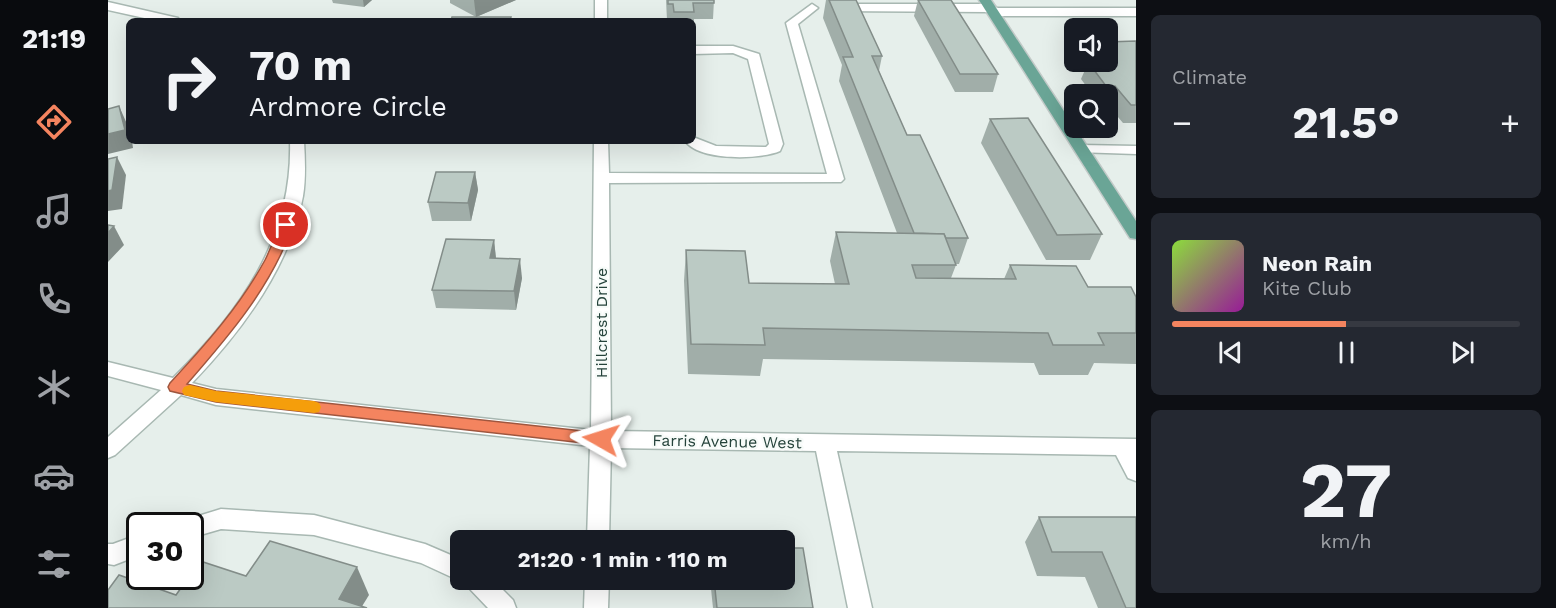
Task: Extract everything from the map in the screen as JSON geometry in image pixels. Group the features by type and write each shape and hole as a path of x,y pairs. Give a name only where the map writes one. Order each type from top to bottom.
{"main road":[{"path":"990,7 1136,234"}],"street":[{"path":"601,0 601,18"},
{"path":"601,178 836,179 792,23 810,4 1136,12"},
{"path":"108,6 161,18"},
{"path":"694,144 708,150 768,151 775,148 776,144 754,57 747,52 734,50 696,50"},
{"path":"108,449 176,387 228,326 256,288 280,244 293,205 299,170 297,144"},
{"name":"Hillcrest Drive","path":"598,530 601,439 601,144"},
{"path":"1081,149 1136,150"},
{"name":"Farris Avenue West","path":"108,369 216,397 601,439 1129,447"},
{"path":"825,442 860,608"},
{"path":"1129,447 1136,472"},
{"path":"204,524 221,519 314,525 425,554 450,565"},
{"path":"108,554 114,555 126,550"},
{"path":"487,590 504,608"},
{"path":"596,608 597,590"}],"building":[{"path":"668,0 714,0 714,3 693,3 694,12 674,12 673,4 668,4"},
{"path":"829,0 856,0 882,56 872,56 907,135 920,135 968,238 946,238 944,234 914,233 843,57 853,57"},
{"path":"918,0 951,0 998,74 960,74"},
{"path":"452,17 511,17 511,18"},
{"path":"1136,41 1136,105 1131,105 1118,90 1118,84 1104,84 1096,72 1118,72 1118,42"},
{"path":"119,106 125,130 108,134 108,109"},
{"path":"1028,118 1102,234 1057,235 990,119"},
{"path":"117,157 112,190 108,191 108,159"},
{"path":"436,172 475,172 468,203 428,202"},
{"path":"108,225 114,226 108,233"},
{"path":"836,232 944,234 956,265 912,265 916,278 1016,279 1010,265 1076,266 1088,287 1131,287 1136,297 1136,333 1098,333 1104,345 1053,345 1048,333 763,328 765,345 691,344 686,250 745,251 749,283 849,284"},
{"path":"446,239 494,240 490,258 520,259 514,291 432,290"},
{"path":"1039,517 1136,517 1136,608 1126,608 1102,552 1052,552"},
{"path":"270,541 357,567 339,599 367,608 108,608 108,590 119,575 126,577 126,590 162,590 176,595 180,590 204,590 204,562 246,576"},
{"path":"795,548 803,548 813,608 717,608 715,590 795,590"}],"slow traffic":[{"path":"190,391 216,397 314,407"}],"route":[{"path":"286,225 280,244 256,288 221,336 176,387 216,397 601,439"}]}
